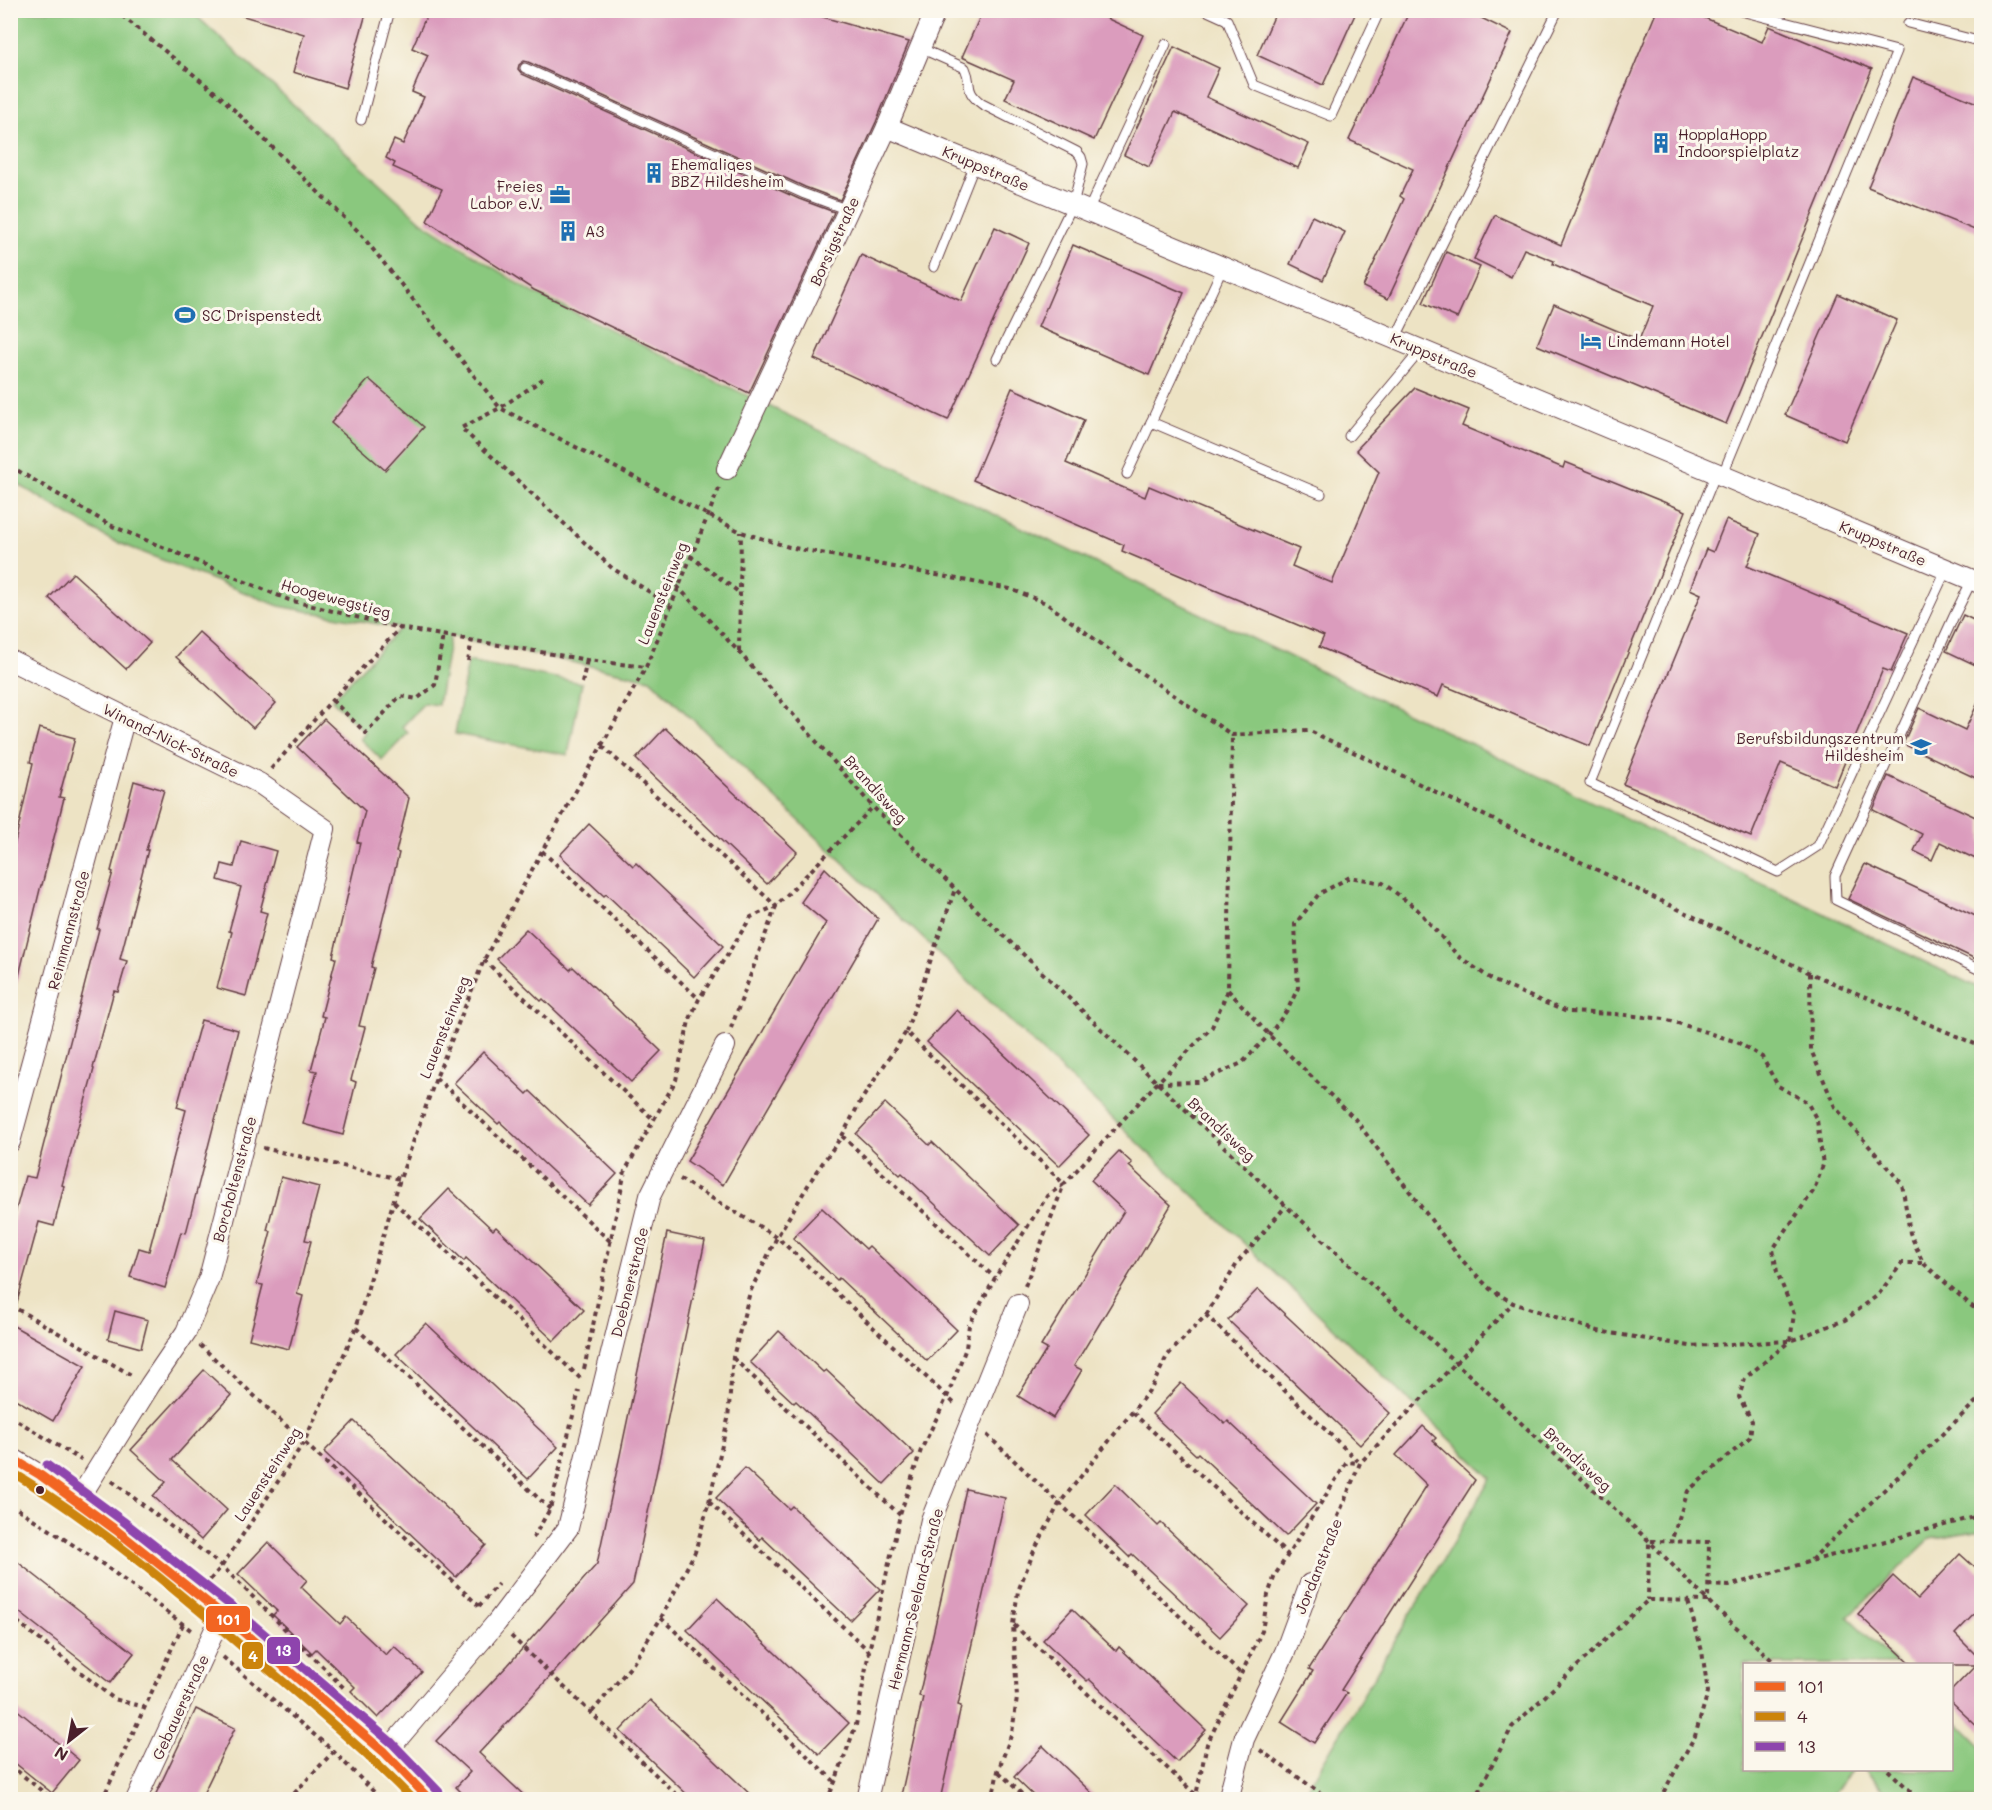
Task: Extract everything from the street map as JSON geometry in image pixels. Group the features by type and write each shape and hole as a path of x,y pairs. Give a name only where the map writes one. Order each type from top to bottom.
{"street":[{"name":"Borsigstraße","path":"727,469 887,127 936,10"},
{"name":"Kruppstraße","path":"887,127 1977,582"},
{"name":"Winand-Nick-Straße","path":"10,660 259,783 326,829"},
{"name":"Reimmannstraße","path":"10,1142 125,717"},
{"name":"Borcholtenstraße","path":"77,1502 186,1332 209,1278 326,829"},
{"name":"Doebnerstraße","path":"384,1752 497,1622 568,1528 651,1196 725,1046"},
{"name":"Hermann-Seeland-Straße","path":"867,1800 931,1520 1018,1304"},
{"path":"10,1457 117,1530 222,1614 384,1752 430,1800"},
{"name":"Jordanstraße","path":"1228,1800 1244,1739 1285,1652 1310,1584"},
{"name":"Gebauerstraße","path":"136,1800 222,1614"}],"lane":[{"path":"361,120 390,10"},
{"path":"1205,10 1227,20 1254,85 1331,116 1380,10"},
{"path":"1395,339 1558,10"},
{"path":"1737,10 1897,51 1590,783 1778,872 1818,846 1946,570"},
{"path":"1908,23 1982,42"},
{"path":"997,359 1166,44"},
{"path":"920,48 964,68 968,87 974,98 982,104 1077,152 1083,164 1080,208"},
{"path":"525,68 802,193 848,210"},
{"path":"934,267 975,164"},
{"path":"1127,474 1223,267"},
{"path":"1349,436 1421,350"},
{"path":"1151,422 1321,494"},
{"path":"1977,582 1954,616 1835,876 1836,900 1982,970"}],"path":[{"path":"115,10 222,98 359,232 500,408 741,532 789,547 1010,589 1046,603 1131,666 1233,735 1308,730 1810,973 1982,1047"},
{"path":"543,379 500,408 461,428 612,568 670,605"},
{"name":"Hoogewegstieg","path":"10,466 110,525 289,600 400,628 587,660 646,667"},
{"name":"Lauensteinweg","path":"198,1595 222,1566 304,1442 356,1328 400,1179 436,1078 484,960 542,851 646,667 677,586 727,469"},
{"path":"739,652 741,532"},
{"path":"690,556 740,594"},
{"name":"Brandisweg","path":"677,586 739,652 873,807 955,890 1286,1206 1649,1541 1774,1663"},
{"path":"259,783 332,700 400,628"},
{"path":"332,700 366,732 400,696 417,699 435,684 442,635"},
{"path":"468,661 472,640"},
{"path":"582,682 587,660"},
{"path":"1018,1304 1064,1184 1212,1027 1228,990 1233,735"},
{"path":"602,746 776,906"},
{"path":"725,1046 776,906 873,807"},
{"path":"542,851 699,999"},
{"path":"1157,1083 1199,1082 1242,1063 1269,1035 1288,1009 1298,988 1295,924 1319,894 1350,877 1383,883 1417,909 1458,956 1494,981 1567,1012 1665,1019 1737,1042 1762,1057 1778,1086 1807,1102 1817,1120 1823,1165 1814,1190 1773,1249 1777,1272 1794,1314 1790,1341 1745,1378 1739,1397 1752,1421 1750,1437 1688,1491 1671,1542"},
{"path":"592,1712 632,1665 661,1618 695,1552 728,1419 733,1357 750,1292 777,1237 816,1172 842,1137 860,1102 906,1032 955,890"},
{"path":"484,960 654,1120"},
{"path":"1810,973 1811,1050 1836,1107 1902,1184 1910,1233 1923,1263 1982,1315"},
{"path":"1228,990 1269,1035 1355,1119 1459,1257 1490,1289 1513,1303 1598,1331 1690,1346 1790,1341 1845,1320 1878,1295 1902,1263 1923,1263"},
{"path":"906,1032 1064,1184"},
{"path":"436,1078 611,1242"},
{"path":"842,1137 995,1278"},
{"path":"244,1143 400,1179"},
{"path":"664,1170 777,1237 1240,1673"},
{"path":"394,1202 582,1380"},
{"path":"992,1800 998,1772 1012,1733 1017,1698 1013,1624 1018,1591 1034,1551 1059,1504 1152,1387 1167,1356 1206,1316 1238,1262 1286,1206"},
{"name":"Jordanstraße","path":"1310,1584 1360,1463 1513,1303"},
{"path":"10,1305 150,1385"},
{"path":"1206,1316 1360,1463"},
{"path":"356,1328 550,1509"},
{"path":"186,1332 497,1622 682,1800"},
{"path":"733,1357 900,1515"},
{"path":"1811,1561 1982,1396"},
{"path":"1133,1413 1288,1556"},
{"path":"10,1416 98,1470 222,1566 346,1690"},
{"path":"1195,1797 1207,1744 1262,1631 1268,1595 1275,1575 1347,1462 1360,1463"},
{"path":"709,1502 869,1651"},
{"path":"1708,1585 1729,1586 1811,1561 1982,1515"},
{"path":"1474,1800 1512,1727 1648,1600 1708,1601 1709,1542 1649,1541 1648,1600"},
{"path":"1659,1800 1695,1736 1708,1692 1702,1651 1688,1601"},
{"path":"10,1616 114,1699 144,1707"},
{"path":"661,1618 835,1782"},
{"path":"102,1800 183,1624"},
{"path":"1013,1624 1195,1797"},
{"path":"1244,1739 1330,1800"},
{"path":"288,1800 333,1752"},
{"path":"10,1766 53,1800"},
{"path":"1889,1771 1920,1800"},
{"path":"998,1772 1028,1800"}],"green space":[{"path":"11,11 191,11 422,222 532,292 1981,989 1981,1530 1930,1539 1848,1617 1896,1663 1743,1663 1743,1771 1851,1771 1828,1799 1306,1799 1308,1788 1491,1478 650,679 450,636 438,705 424,703 402,727 408,733 382,760 360,739 365,732 332,700 400,628 279,606 109,539 11,480"},
{"path":"468,661 582,683 568,755 455,734"},
{"path":"1953,1718 1981,1746 1981,1799 1894,1799 1865,1771 1953,1771"}],"building":[{"path":"241,10 367,10 345,88 293,72 304,34 240,15"},
{"name":"Ehemaliges BBZ Hildesheim","path":"429,10 799,10 909,42 840,200 805,187 528,62 524,61 519,65 518,69 522,74 799,199 834,212 749,393 534,290 427,221 442,189 393,167 395,163 386,158 394,140 403,144 424,97 412,92 428,55 412,48"},
{"path":"983,10 1089,10 1143,35 1094,140 1005,99 1014,80 962,57"},
{"path":"1277,10 1357,10 1323,85 1257,55"},
{"path":"1410,10 1465,10 1512,33 1388,299 1363,287 1404,199 1400,196 1413,169 1349,140"},
{"path":"1657,10 1686,10 1762,42 1769,26 1872,69 1726,424 1537,345 1554,304 1639,340 1653,306 1553,264 1554,261 1524,249 1511,277 1474,259 1495,215 1561,245"},
{"path":"1174,47 1219,68 1206,97 1309,144 1298,168 1175,112 1149,167 1124,155"},
{"path":"1913,77 1982,105 1982,233 1868,187"},
{"path":"1312,216 1345,232 1323,280 1290,264"},
{"path":"995,227 1029,243 948,420 814,359 861,255 961,301"},
{"path":"1073,245 1184,293 1149,375 1038,327"},
{"path":"1446,252 1480,267 1457,318 1423,303"},
{"path":"1838,294 1897,320 1845,441 1785,415"},
{"path":"369,379 424,427 385,470 331,423"},
{"path":"1012,388 1084,420 1066,463 1145,497 1149,486 1299,549 1292,566 1332,583 1379,472 1356,450 1415,388 1469,410 1462,426 1563,468 1565,462 1686,511 1590,746 1443,685 1438,697 1319,647 1324,636 1122,551 1124,545 973,480"},
{"path":"1726,520 1760,534 1747,566 1908,633 1891,672 1883,669 1835,786 1781,763 1751,837 1623,784 1701,594 1690,589 1706,549 1713,552"},
{"path":"73,573 150,643 126,669 49,598"},
{"path":"1963,615 1982,624 1982,668 1946,651"},
{"path":"199,632 276,703 253,728 176,657"},
{"path":"1982,694 1982,781 1903,744 1919,708 1965,730"},
{"path":"324,719 409,798 396,852 399,853 371,967 374,968 359,1026 365,1027 351,1080 356,1082 343,1135 303,1124 317,1071 311,1070 325,1017 321,1016 336,958 333,957 360,843 357,842 365,811 297,747"},
{"path":"39,728 75,738 59,797 64,798 17,984 10,983 10,864"},
{"path":"665,728 797,852 767,884 636,759"},
{"path":"1888,776 1982,820 1982,862 1940,842 1932,860 1914,851 1922,834 1873,810"},
{"path":"134,781 164,790 146,850 148,850 120,959 127,961 118,992 114,991 62,1185 64,1186 54,1226 39,1222 16,1306 10,1306 10,1232 25,1176 35,1178 99,929 97,929"},
{"path":"589,824 633,866 636,863 723,946 694,977 606,894 604,896 560,855"},
{"path":"241,841 276,851 260,911 267,913 246,996 217,988 241,887 218,880 222,864 234,867"},
{"path":"1865,864 1982,919 1982,962 1848,899"},
{"path":"825,868 878,919 723,1185 687,1161 826,923 801,902"},
{"path":"526,929 570,970 573,967 661,1051 631,1082 497,959"},
{"path":"957,1010 1089,1135 1059,1166 927,1042"},
{"path":"201,1020 238,1030 186,1233 181,1232 165,1288 130,1277 139,1248 149,1251 186,1110 177,1107"},
{"path":"483,1052 527,1094 530,1091 617,1174 588,1205 500,1122 498,1124 454,1083"},
{"path":"885,1103 929,1145 932,1142 1019,1225 990,1256 902,1173 900,1175 856,1134"},
{"path":"1119,1151 1132,1163 1129,1166 1171,1205 1074,1366 1082,1370 1053,1418 1018,1396 1047,1349 1041,1346 1124,1211 1091,1180"},
{"path":"281,1177 319,1187 305,1240 311,1241 297,1294 303,1296 289,1349 249,1339 263,1285 257,1284 271,1231 267,1230"},
{"path":"449,1189 493,1230 496,1227 584,1310 554,1341 466,1258 464,1261 420,1219"},
{"path":"822,1208 866,1249 869,1246 957,1330 927,1361 793,1238"},
{"path":"667,1233 705,1241 633,1584 479,1753 529,1800 469,1800 456,1787 470,1772 436,1741 508,1665 597,1564"},
{"path":"1258,1289 1390,1413 1360,1445 1228,1320"},
{"path":"115,1311 148,1320 141,1348 108,1339"},
{"path":"426,1323 558,1447 528,1479 396,1354"},
{"path":"10,1324 85,1366 53,1421 10,1396"},
{"path":"779,1331 823,1372 826,1370 914,1453 884,1484 796,1401 794,1403 750,1362"},
{"path":"204,1370 231,1395 172,1460 227,1510 201,1540 153,1496 166,1482 131,1450"},
{"path":"1181,1383 1225,1424 1228,1421 1316,1504 1286,1536 1198,1453 1196,1455 1152,1414"},
{"path":"354,1421 486,1545 456,1577 324,1452"},
{"path":"1423,1426 1436,1438 1433,1441 1475,1480 1341,1690 1347,1693 1314,1743 1281,1722 1313,1671 1309,1669 1427,1485 1396,1455"},
{"path":"745,1468 789,1509 792,1506 880,1589 850,1620 762,1537 760,1540 716,1498"},
{"path":"1115,1484 1158,1526 1161,1523 1249,1606 1220,1637 1132,1554 1129,1557 1086,1515"},
{"path":"966,1489 1005,1498 958,1705 961,1706 940,1800 900,1800 923,1697 919,1696"},
{"path":"268,1542 307,1580 301,1587 340,1624 346,1617 386,1655 394,1646 422,1672 378,1718 351,1691 355,1687 316,1649 312,1653 273,1615 277,1611 238,1574"},
{"path":"1960,1554 1982,1574 1982,1606 1955,1634 1980,1659 1982,1658 1982,1731 1953,1704 1953,1689 1976,1665 1910,1663 1858,1614 1893,1576 1918,1599"},
{"path":"10,1556 134,1653 110,1683 10,1605"},
{"path":"717,1598 849,1723 819,1754 687,1630"},
{"path":"1072,1609 1116,1651 1119,1647 1206,1730 1177,1762 1089,1679 1087,1681 1043,1640"},
{"path":"650,1700 756,1800 693,1800 620,1731"},
{"path":"10,1704 79,1760 52,1793 10,1759"},
{"path":"196,1709 235,1728 200,1800 153,1800"},
{"path":"1043,1746 1099,1800 1038,1800 1014,1777"}],"transit line":[{"name":"101","path":"10,1457 40,1475 116,1530 222,1614 384,1752 430,1800"},
{"name":"13","path":"47,1465 230,1605 392,1743 439,1792"},
{"name":"4","path":"10,1471 74,1512 166,1583 335,1726 413,1800"}],"place":[{"name":"HopplaHopp Indoorspielplatz","path":"1661,143"},
{"name":"Ehemaliges BBZ Hildesheim","path":"654,173"},
{"name":"Freies Labor e.V.","path":"560,195"},
{"name":"A3","path":"568,231"},
{"name":"SC Drispenstedt","path":"185,315"},
{"name":"Lindemann Hotel","path":"1591,341"},
{"name":"Berufsbildungszentrum Hildesheim","path":"1921,747"}]}
